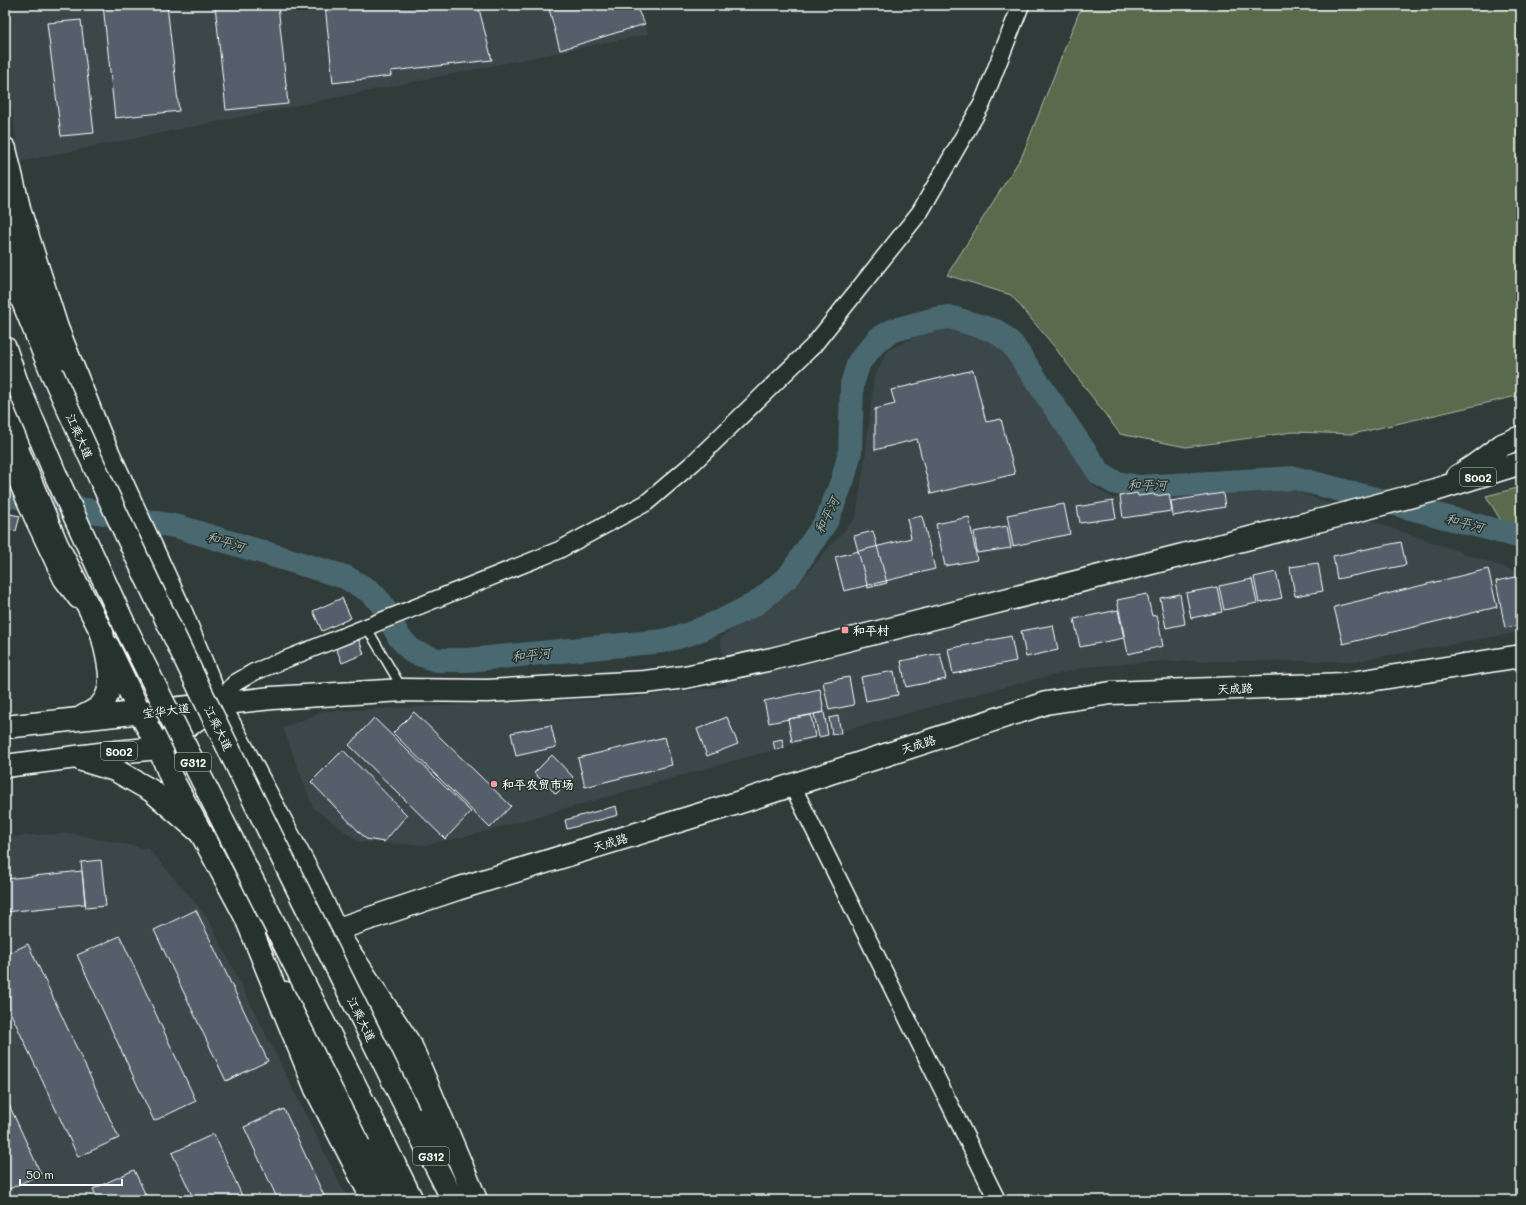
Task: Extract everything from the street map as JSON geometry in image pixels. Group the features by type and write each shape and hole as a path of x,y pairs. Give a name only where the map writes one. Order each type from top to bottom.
{"main road":[{"path":"5,149 20,212 57,328 144,541"},
{"path":"5,212 13,240 63,373 107,471 181,612 218,703 312,880 335,930 471,1200"},
{"name":"江乘大道","path":"5,248 19,292 52,373 157,602 280,854 453,1200"},
{"name":"G312","path":"5,348 17,383 57,478 124,624 412,1200"},
{"path":"5,393 57,528 102,633 110,680 108,694 100,706 77,720"},
{"path":"5,420 57,546 102,633 170,775 245,915 392,1200"},
{"path":"218,703 272,698 403,690 487,691 645,682 708,673 772,659 944,616 1435,490 1472,467 1502,445 1521,437"},
{"name":"S002","path":"1435,490 1521,463"},
{"name":"天成路","path":"335,930 1046,703 1111,693 1345,684 1521,656"},
{"name":"宝华大道","path":"5,727 140,713 218,703"},
{"name":"宝华大道","path":"158,748 218,703"},
{"name":"S002","path":"5,766 158,748"},
{"path":"76,758 115,770 152,791 202,834"},
{"path":"245,915 316,1090 373,1200"},
{"path":"335,930 410,1046 476,1200"}],"street":[{"path":"218,703 235,683 254,672 559,550 646,503 693,463 813,346 920,212 982,104 1021,5"},
{"path":"6,456 33,519 62,580 102,633"},
{"path":"792,785 997,1200"}],"lane":[{"path":"373,625 403,690"}],"shaded area":[{"path":"5,5 635,5 649,34 19,162 5,58"},
{"path":"935,328 983,331 1021,361 1094,487 1113,498 1291,488 1372,521 1521,573 1521,632 1357,661 1164,661 1087,667 1001,688 740,759 480,833 427,845 359,842 313,808 283,728 323,711 630,698 727,686 720,638 790,592 856,517 866,450 874,377 888,350"},
{"path":"69,833 149,849 207,916 348,1200 5,1200 5,837"}],"green space":[{"path":"1082,5 1521,5 1521,395 1353,434 1293,432 1186,447 1120,434 1053,345 1011,295 947,275 1022,156"},
{"path":"1521,487 1521,554 1486,496"}],"building":[{"path":"103,5 167,5 179,111 115,118"},
{"path":"215,5 278,5 288,104 226,110"},
{"path":"325,5 478,5 492,60 391,71 391,76 333,83"},
{"path":"548,5 635,5 645,24 560,50"},
{"path":"81,20 94,133 61,136 47,23"},
{"path":"973,370 986,422 1001,419 1015,474 931,494 917,439 875,450 875,409 895,404 891,390"},
{"path":"1137,493 1138,496 1169,494 1172,511 1123,518 1120,496"},
{"path":"1223,493 1225,507 1173,516 1171,501"},
{"path":"1113,501 1116,518 1080,523 1077,507"},
{"path":"1064,504 1070,534 1013,546 1007,515"},
{"path":"5,513 20,516 16,531 5,529"},
{"path":"922,516 935,569 844,591 835,557 911,538 907,519"},
{"path":"969,517 977,560 945,566 936,524"},
{"path":"1007,526 1011,548 977,553 974,532"},
{"path":"873,531 887,583 868,588 854,536"},
{"path":"1401,542 1406,565 1337,579 1333,556"},
{"path":"1318,563 1323,591 1295,596 1290,567"},
{"path":"1488,569 1497,607 1343,644 1334,607"},
{"path":"1276,572 1282,598 1259,603 1254,577"},
{"path":"1521,576 1521,625 1505,628 1496,581"},
{"path":"1252,579 1257,603 1224,610 1219,586"},
{"path":"1217,587 1222,612 1191,618 1186,593"},
{"path":"1147,594 1152,616 1157,615 1163,646 1128,654 1117,600"},
{"path":"1180,594 1185,624 1166,628 1160,598"},
{"path":"342,598 351,618 322,631 313,611"},
{"path":"1118,610 1124,638 1080,647 1074,619"},
{"path":"1053,625 1058,650 1026,657 1021,631"},
{"path":"1011,636 1016,661 953,674 948,649"},
{"path":"359,640 364,654 342,663 336,648"},
{"path":"940,653 946,679 906,687 901,661"},
{"path":"894,671 898,695 866,701 861,677"},
{"path":"849,677 854,705 829,710 823,682"},
{"path":"820,689 824,712 769,723 764,701"},
{"path":"414,712 511,806 490,828 393,733"},
{"path":"824,712 828,735 819,737 814,714"},
{"path":"811,715 815,737 792,742 788,719"},
{"path":"838,716 841,733 832,734 829,718"},
{"path":"727,717 738,744 707,756 697,729"},
{"path":"374,718 471,812 445,839 349,745"},
{"path":"551,725 556,747 516,756 511,733"},
{"path":"665,737 672,765 585,787 578,758"},
{"path":"782,739 784,748 775,750 773,741"},
{"path":"343,750 407,815 384,842 366,839 311,782"},
{"path":"552,755 573,777 556,794 534,773"},
{"path":"616,806 618,815 567,829 565,820"},
{"path":"101,860 106,906 86,908 81,862"},
{"path":"82,871 85,904 5,912 5,879"},
{"path":"196,910 268,1061 226,1081 154,930"},
{"path":"120,936 196,1101 154,1121 77,955"},
{"path":"28,944 119,1138 78,1157 5,1001 5,955"},
{"path":"5,1096 41,1174 5,1191"},
{"path":"284,1109 326,1200 278,1200 244,1127"},
{"path":"214,1134 244,1200 194,1200 172,1153"},
{"path":"134,1170 148,1200 98,1200 93,1189"}],"waterway":[{"name":"和平河","path":"5,495 179,527 345,577 371,592 381,603 399,637 413,652 437,660 468,660 663,641 689,634 725,619 757,603 789,576 827,520 843,479 850,452 852,384 859,362 878,339 894,330 935,319 949,317 996,331 1012,344 1100,474 1116,483 1140,487 1295,478 1521,537"}],"place":[{"name":"和平村","path":"845,630"},
{"name":"和平农贸市场","path":"494,784"}]}
